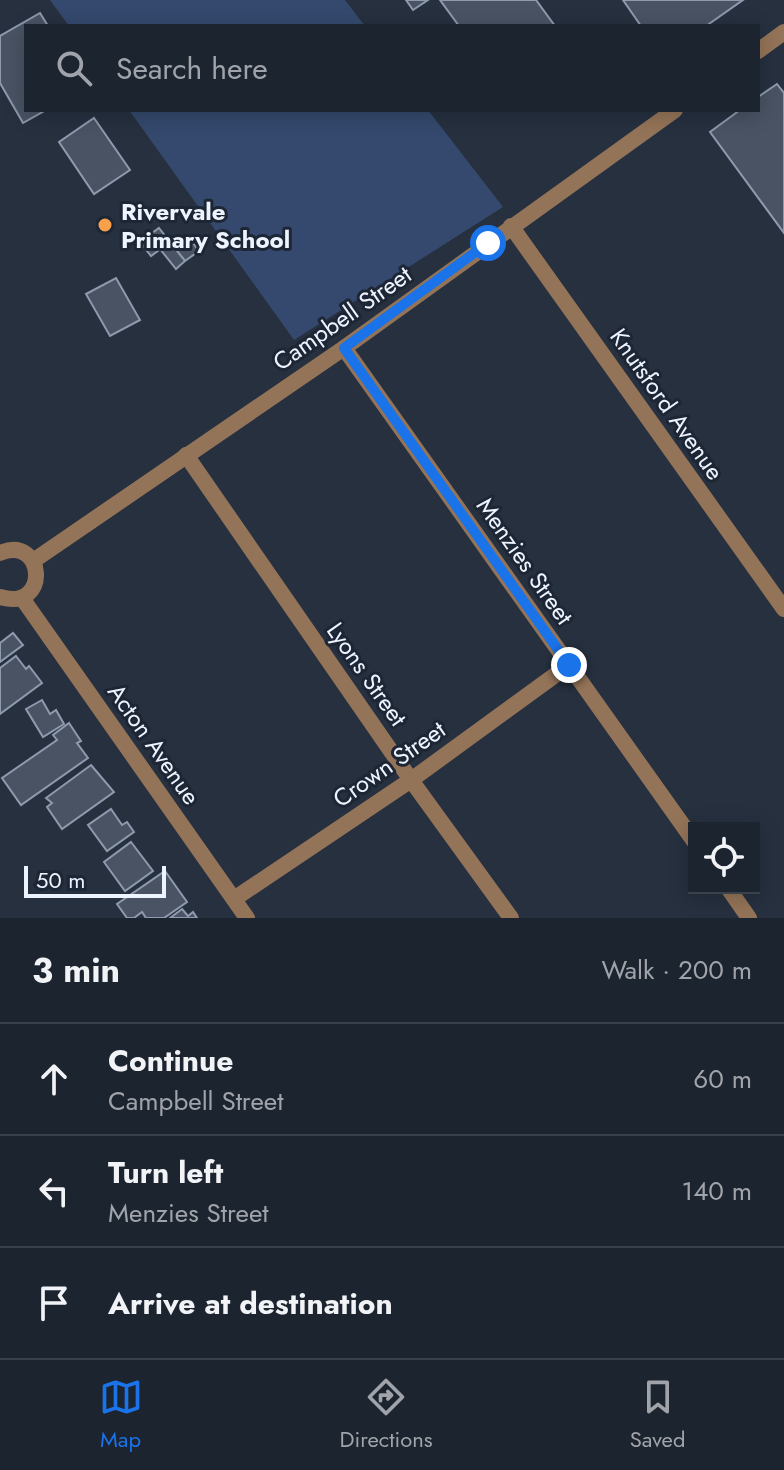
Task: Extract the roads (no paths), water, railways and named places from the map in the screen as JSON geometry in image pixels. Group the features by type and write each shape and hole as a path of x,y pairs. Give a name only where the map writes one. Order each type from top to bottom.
{"street":[{"path":"760,50 784,32"},
{"name":"Campbell Street","path":"33,561 344,348 672,112"},
{"name":"Knutsford Avenue","path":"511,226 784,609"},
{"name":"Menzies Street","path":"344,348 688,833"},
{"name":"Lyons Street","path":"186,455 411,780 511,918"},
{"path":"0,553 21,551 33,561 37,574 33,589 22,598 12,600 0,597"},
{"name":"Acton Avenue","path":"22,598 247,918"},
{"name":"Crown Street","path":"234,899 411,780 569,665"},
{"path":"732,894 749,918"}],"place":[{"name":"Rivervale Primary School","path":"105,225"}]}
